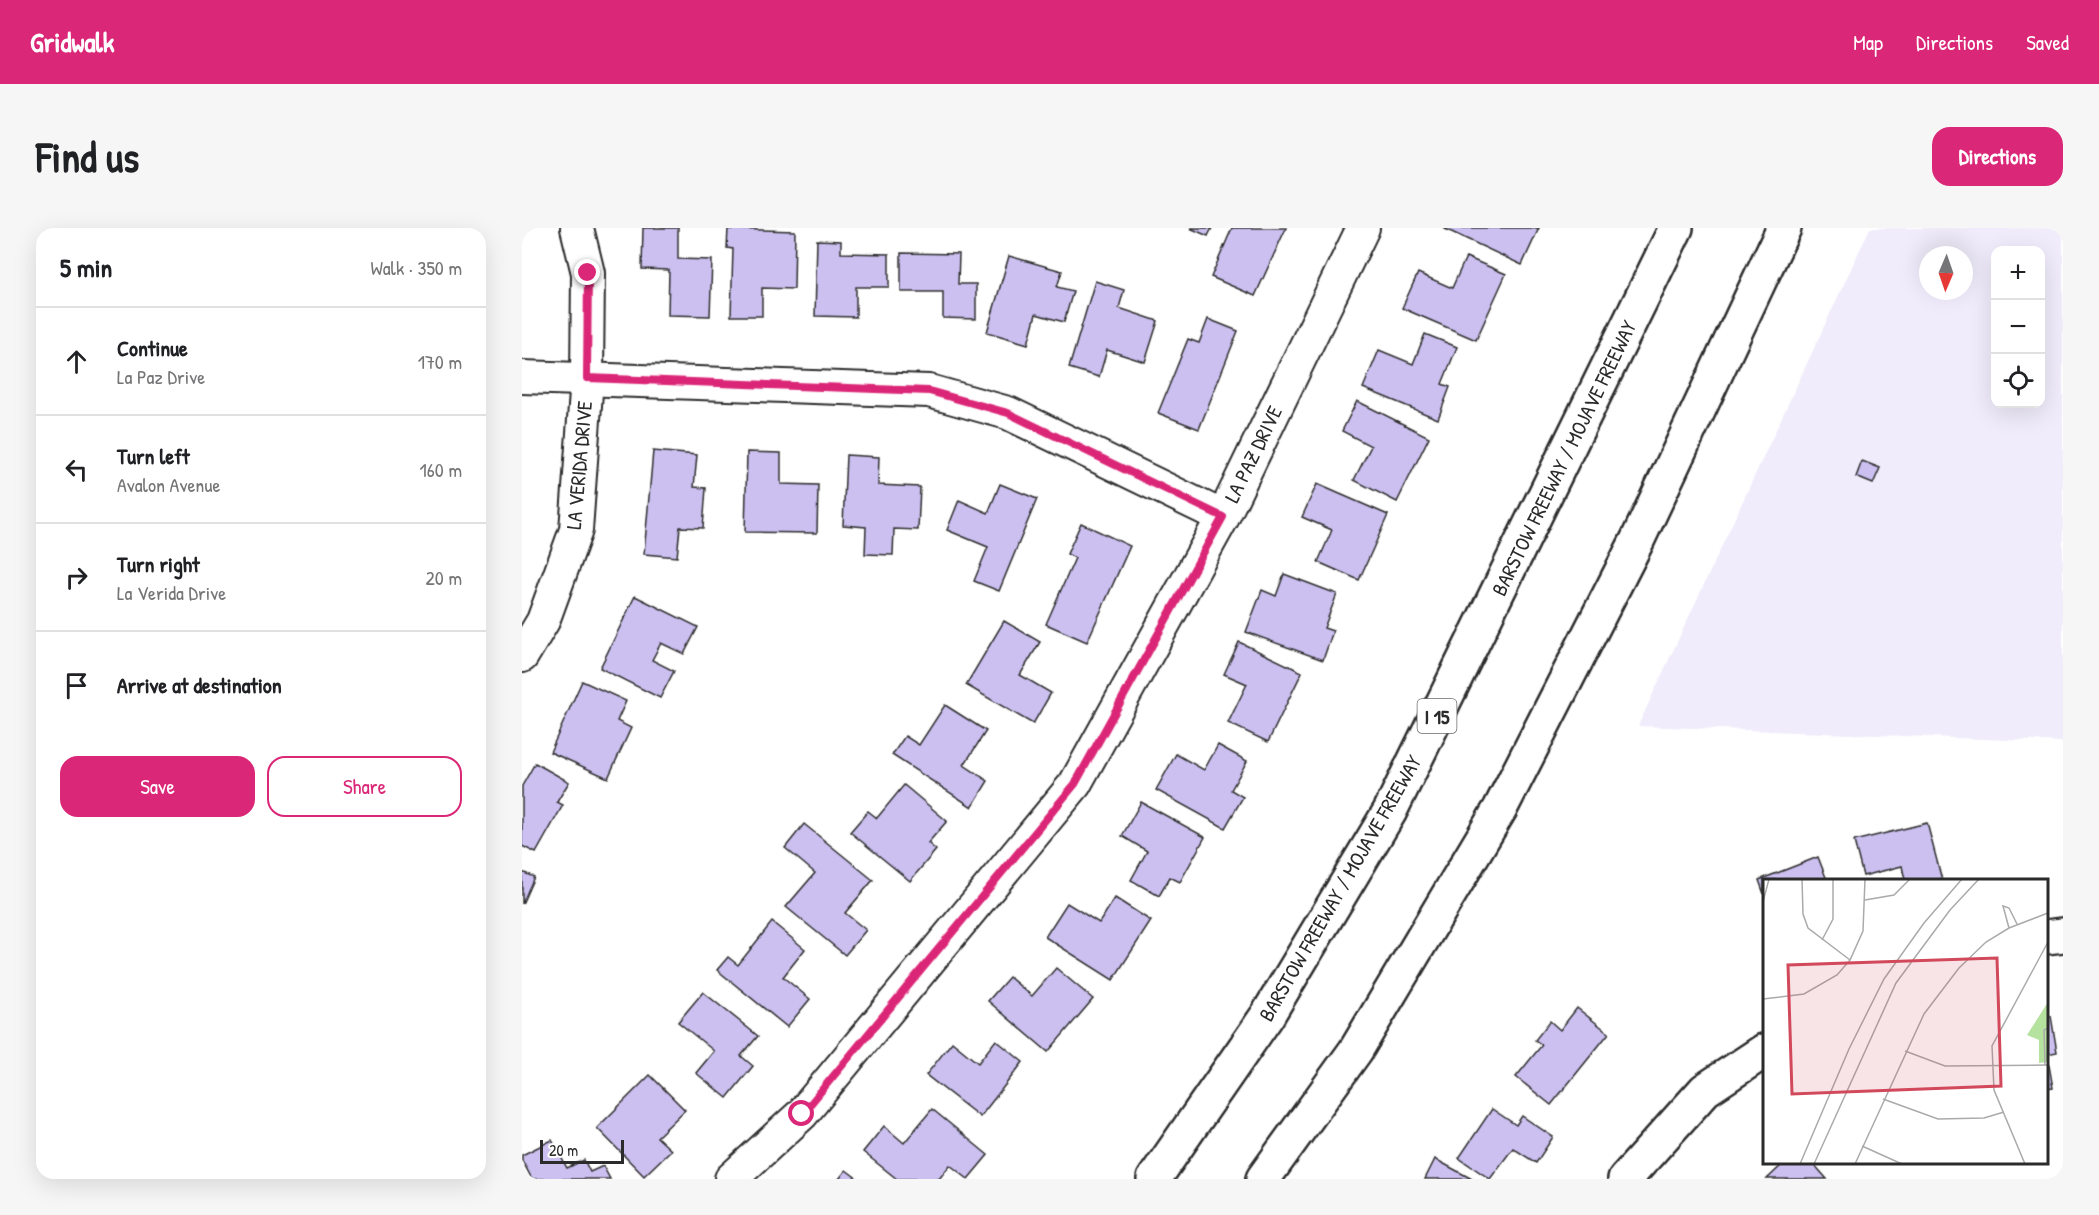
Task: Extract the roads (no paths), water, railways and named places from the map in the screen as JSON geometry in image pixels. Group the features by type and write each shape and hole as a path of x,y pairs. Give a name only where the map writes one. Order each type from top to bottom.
{"main road":[{"name":"BARSTOW FREEWAY / MOJAVE FREEWAY","path":"1154,1179 1267,1016 1390,811 1676,228"},
{"path":"1263,1179 1356,1050 1500,808 1637,541 1784,228"},
{"path":"2048,937 2063,934"},
{"path":"1625,1179 1705,1090 1763,1051"}],"street":[{"name":"LA VERIDA DRIVE","path":"522,656 543,621 576,530 587,378 588,273 577,228"},
{"name":"LA PAZ DRIVE","path":"731,1179 802,1114 1075,784 1223,517 1363,228"},
{"path":"522,377 929,391 1008,413 1223,517"}]}
